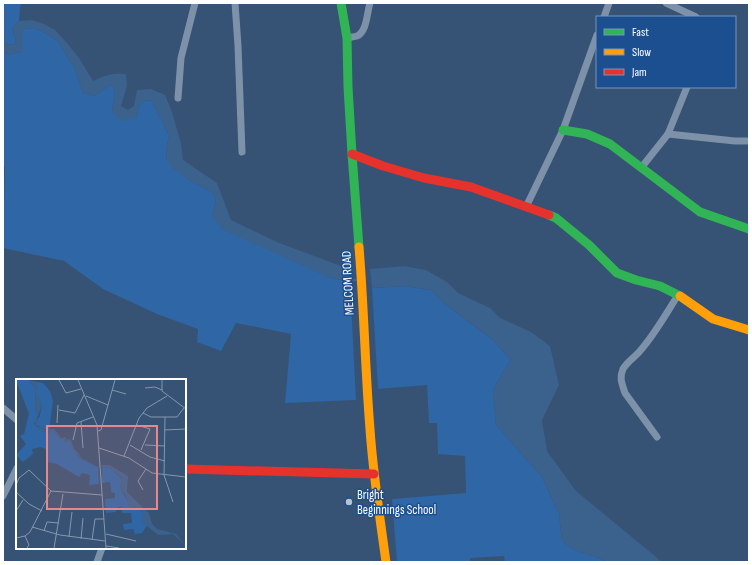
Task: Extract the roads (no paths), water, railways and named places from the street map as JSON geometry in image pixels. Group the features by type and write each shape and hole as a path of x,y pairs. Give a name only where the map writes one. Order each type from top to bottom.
{"street":[{"path":"178,98 181,58 195,3"},
{"path":"235,3 242,152"},
{"name":"MELCOM ROAD","path":"341,3 347,38 348,87 361,268 370,430 374,474 386,562"},
{"path":"347,38 358,36 362,32 365,26 370,3"},
{"path":"604,16 609,3"},
{"path":"666,3 694,16"},
{"path":"526,207 563,130 596,38"},
{"path":"641,168 668,134 687,88"},
{"path":"563,130 587,134 610,144 700,212 749,229"},
{"path":"668,134 735,141 749,141"},
{"path":"352,154 383,166 424,178 472,187 556,218 589,245 617,272 636,280 660,286 678,295 713,319 749,330"},
{"path":"658,437 625,393 621,378 624,368 641,351 678,295"},
{"path":"3,408 16,419"},
{"path":"186,469 374,474"},
{"path":"3,496 16,470"},
{"path":"97,562 102,549"}],"waterway":[{"path":"347,278 359,280"}],"place":[{"name":"Bright Beginnings School","path":"349,502"}]}
